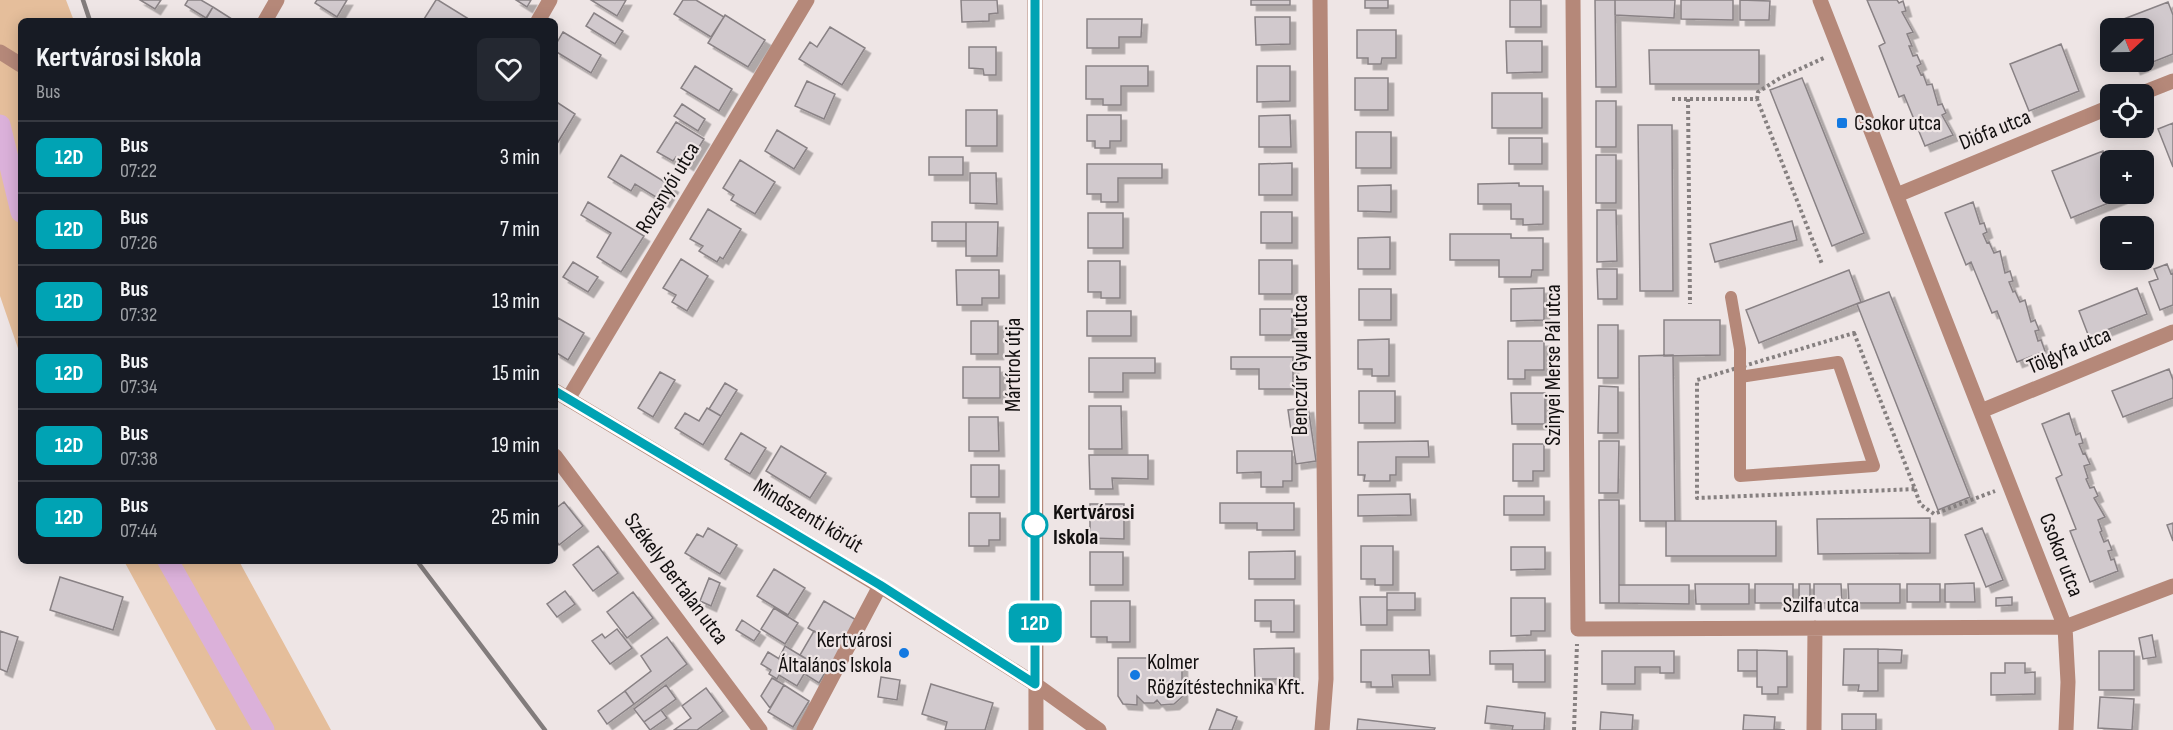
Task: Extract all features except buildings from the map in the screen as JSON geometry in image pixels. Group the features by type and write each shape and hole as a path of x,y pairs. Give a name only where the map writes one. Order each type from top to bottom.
{"street":[{"path":"539,18 550,0"},
{"name":"Rozsnyói utca","path":"562,395 807,0"},
{"name":"Mártírok útja","path":"1035,0 1036,730"},
{"name":"Benczúr Gyula utca","path":"1320,0 1326,679 1322,730"},
{"name":"Szinyei Merse Pál utca","path":"1573,0 1578,628"},
{"name":"Csokor utca","path":"1820,0 2065,627 2068,682 2066,730"},
{"path":"266,18 273,1"},
{"path":"2154,88 2173,81"},
{"name":"Diófa utca","path":"1897,195 2100,111"},
{"name":"Tölgyfa utca","path":"1982,411 2173,332"},
{"name":"Mindszenti körút","path":"562,395 880,585 1035,684 1099,730"},
{"name":"Székely Bertalan utca","path":"558,460 760,730"},
{"path":"804,730 880,585"},
{"path":"2065,627 2173,586"},
{"name":"Szilfa utca","path":"1578,628 2065,627"},
{"path":"1814,730 1815,628"}],"lane":[{"path":"1731,297 1740,349 1740,372 1740,476 1874,466 1838,362 1740,372"}],"path":[{"path":"1822,264 1757,99 1758,92 1780,78 1840,51"},
{"path":"1672,99 1757,99"},
{"path":"1688,99 1690,304"},
{"path":"1915,489 1697,498 1697,380 1740,372 1854,333 1915,489 1920,504 1934,514 2010,485"},
{"path":"1574,730 1578,628"}],"shaded area":[{"path":"0,0 66,0 73,18 18,18 18,348 0,296"},
{"path":"126,564 241,564 331,730 216,730"}],"waterway":[{"path":"0,125 18,200"},
{"path":"170,564 264,730"}],"railway":[{"path":"83,0 89,18"},
{"path":"419,564 545,730"}],"bus line":[{"name":"12D","path":"558,393 880,585 1035,684 1035,0"}],"place":[{"name":"Csokor utca","path":"1842,123"},
{"name":"Kertvárosi Iskola","path":"1035,525"},
{"name":"Kertvárosi Általános Iskola","path":"904,653"},
{"name":"Kolmer Rögzítéstechnika Kft.","path":"1135,675"}]}
